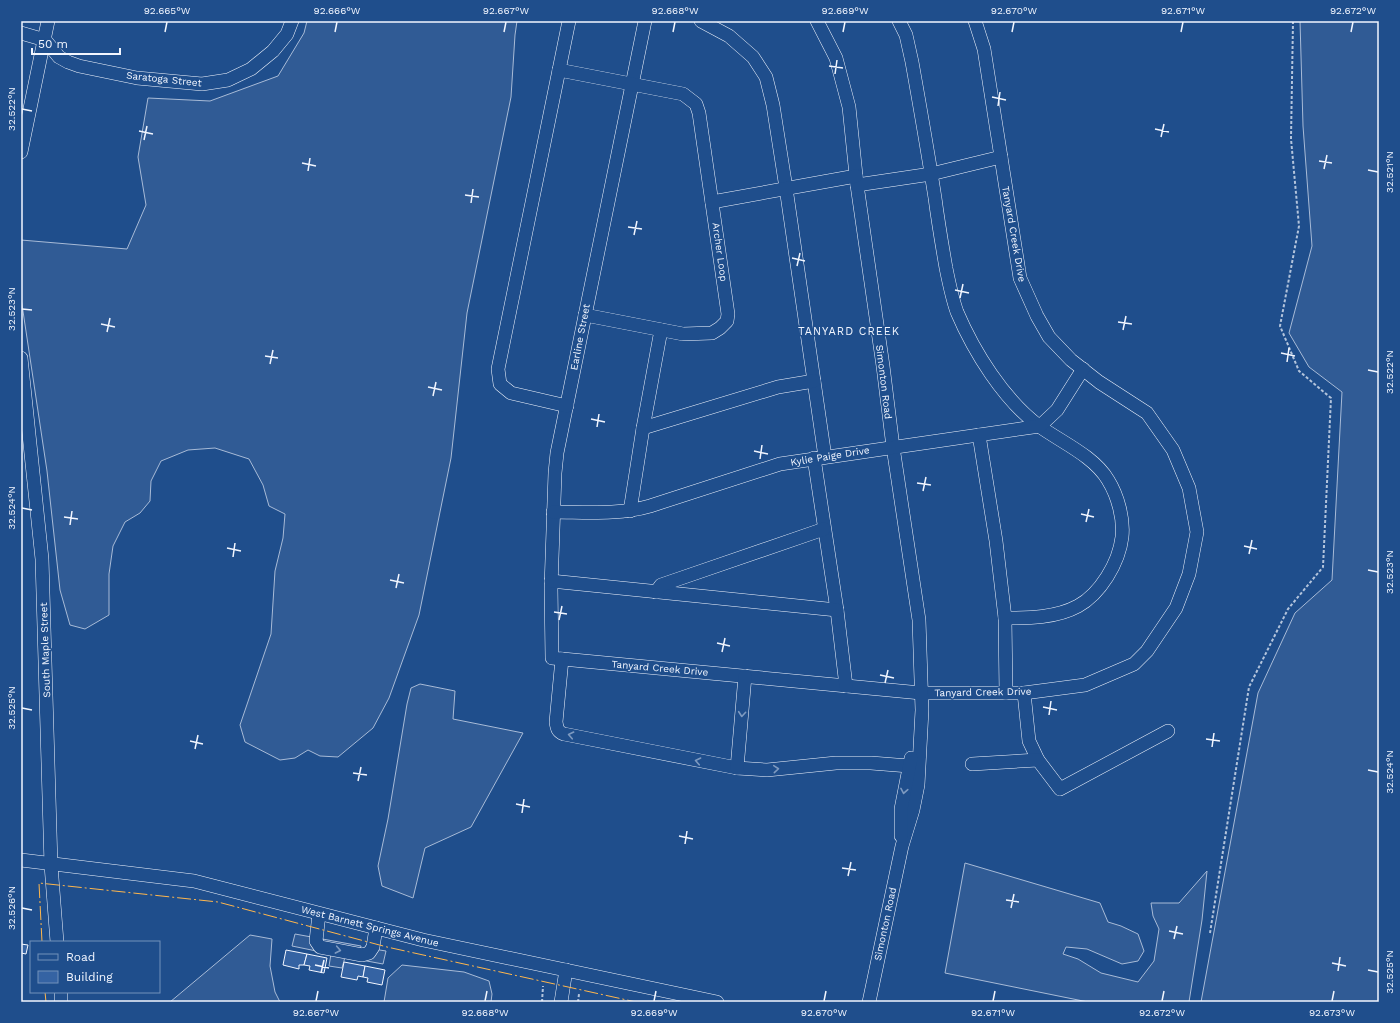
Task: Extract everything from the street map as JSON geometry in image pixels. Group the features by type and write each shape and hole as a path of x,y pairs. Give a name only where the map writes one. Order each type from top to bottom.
{"street":[{"path":"21,152 48,21"},
{"name":"Saratoga Street","path":"45,40 59,56 68,62 79,66 137,78 170,82 202,84 215,83 228,80 251,69 273,51 287,34 292,21"},
{"path":"566,406 510,393 500,384 498,369 569,21"},
{"name":"Earline Street","path":"645,21 566,406 554,473 551,582 557,658 557,728 559,732 737,768"},
{"path":"702,21 729,36 753,57 766,77 773,105 814,381 824,530 837,610 846,686"},
{"name":"Simonton Road","path":"817,21 836,58 849,108 857,180 893,447 919,620 921,726 918,785 913,810 902,846 869,1002"},
{"path":"899,21 906,35 912,62 945,263 949,284 957,310 971,341 986,366 1022,412 1040,426 1074,447 1093,463 1108,479 1116,497 1121,516 1122,537 1118,556 1107,578 1095,594 1077,607 1056,614 1028,618 1005,618"},
{"name":"Tanyard Creek Drive","path":"557,658 921,693 1024,693 1085,685 1134,664 1147,650 1176,608 1189,574 1197,532 1189,488 1173,450 1147,413 1098,382 1071,360 1049,337 1036,316 1020,278 984,49 975,21"},
{"path":"21,33 45,40"},
{"name":"Archer Loop","path":"559,70 683,94 696,104 699,113 728,314 727,321 712,333 683,334 585,315"},
{"path":"712,202 786,188 931,174 1001,157"},
{"path":"630,511 661,330"},
{"name":"South Maple Street","path":"21,358 42,559 51,864 57,941"},
{"path":"1040,426 1057,410 1083,369"},
{"path":"643,428 778,387 814,381"},
{"name":"Kylie Paige Drive","path":"554,512 630,511 650,506 780,464 1040,426"},
{"path":"979,435 996,541 1005,618 1006,693"},
{"path":"656,592 661,585 824,530"},
{"path":"551,582 837,610"},
{"path":"745,676 737,768 767,770 836,763 871,763 909,766"},
{"path":"1024,693 1029,741 1038,760 1060,789 1168,731"},
{"name":"Simonton Road","path":"902,846 901,809 909,766 921,726"},
{"path":"972,764 1038,760"},
{"name":"West Barnett Springs Avenue","path":"21,860 194,881 423,940 717,1002"},
{"path":"319,914 316,941 320,947 362,955 370,953 373,947 376,928"},
{"path":"561,1002 566,970"}],"path":[{"path":"1210,933 1249,686 1288,609 1323,567 1331,398 1299,371 1280,326 1299,226 1291,139 1293,21"},
{"path":"542,1002 544,986"},
{"path":"578,1002 579,994"}],"shaded area":[{"path":"307,21 517,21 511,97 467,313 451,458 419,615 389,698 373,728 338,757 320,756 308,750 295,758 280,760 245,742 240,725 271,634 275,571 283,538 285,514 269,506 263,485 249,459 215,448 188,450 161,461 151,481 150,501 140,513 125,522 113,546 109,574 109,615 85,629 70,625 60,590 47,471 21,298 21,240 127,249 146,205 138,157 148,98 210,101 278,76 304,33"},
{"path":"1300,21 1379,21 1379,1002 1201,1002 1258,693 1295,613 1332,580 1342,392 1309,367 1289,333 1312,246 1303,126"},
{"path":"420,684 455,691 453,719 523,733 471,827 425,848 413,898 382,886 378,866 388,819 407,704 411,688"},
{"path":"965,863 1100,903 1108,922 1138,934 1144,951 1138,961 1122,964 1087,949 1066,947 1063,954 1078,959 1101,973 1138,982 1154,961 1159,929 1153,916 1151,903 1179,903 1207,871 1202,920 1189,1002 1088,1002 945,973"},
{"path":"295,934 361,946 360,952 367,948 386,951 383,964 345,957 342,968 329,966 331,954 292,946"},
{"path":"250,935 272,939 270,966 275,992 280,1002 170,1002"},
{"path":"402,965 464,972 489,981 492,994 491,1002 384,1002 388,978"}],"building":[{"path":"21,944 28,945 26,954 21,953"},
{"path":"286,950 307,954 304,965 299,965 299,969 283,965"},
{"path":"307,954 327,958 324,973 309,970 310,966 304,965"},
{"path":"344,962 365,966 363,977 358,976 357,980 341,977"},
{"path":"365,966 385,970 382,985 367,982 368,978 363,977"}],"power":[{"path":"42,941 39,883 218,902 387,947 636,1002"},
{"path":"45,993 46,1002"}],"district":[{"name":"TANYARD CREEK","path":"849,331"}]}
